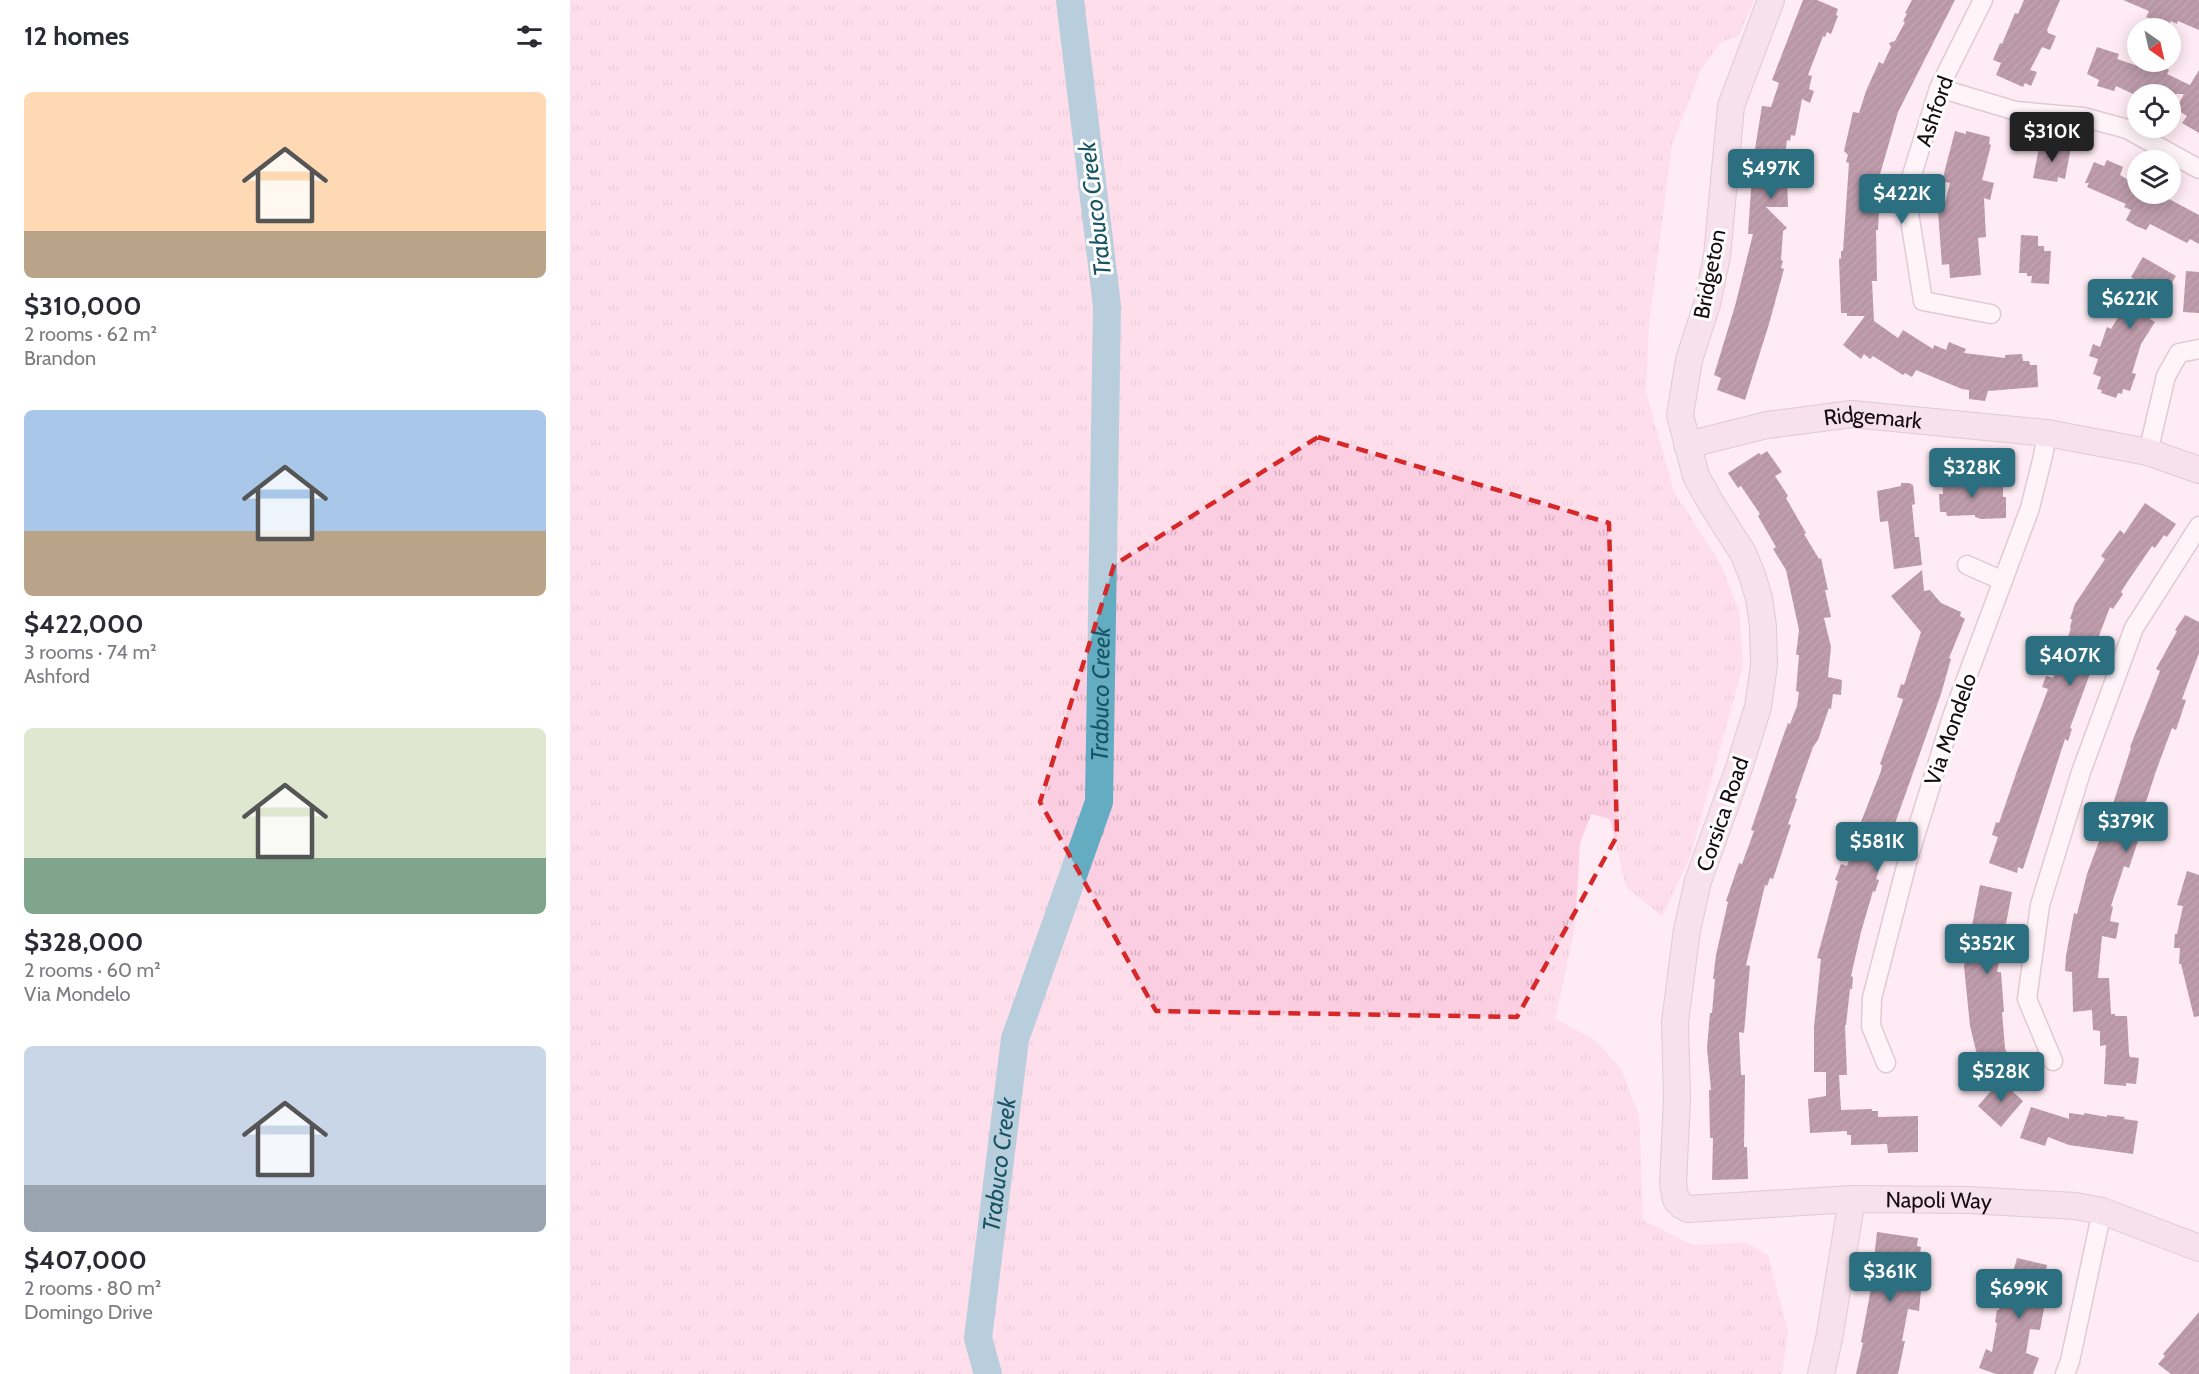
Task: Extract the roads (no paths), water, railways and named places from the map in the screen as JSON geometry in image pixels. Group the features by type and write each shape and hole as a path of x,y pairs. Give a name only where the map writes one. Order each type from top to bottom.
{"street":[{"name":"Bridgeton","path":"1687,445 1680,415 1689,360 1707,304 1717,256 1731,106 1771,0"},
{"name":"Ashford","path":"1983,0 1939,88 1906,194 1923,301 1991,314"},
{"path":"1939,88 2016,111 2083,117 2127,129 2199,170"},
{"path":"2148,452 2166,375 2179,353 2199,349"},
{"name":"Ridgemark","path":"1687,445 1767,425 1852,414 2047,433 2148,452 2199,470"},
{"name":"Via Mondelo","path":"1886,1064 1871,1026 1872,998 1908,859 1931,782 1952,717 2030,508 2047,433"},
{"name":"Corsica Road","path":"1676,1200 1673,1184 1677,1099 1675,1022 1687,930 1698,881 1740,765 1758,706 1764,665 1763,626 1759,598 1752,575 1743,553 1696,476 1687,445"},
{"path":"2053,1061 2027,999 2040,905 2081,772 2134,628 2199,526"},
{"path":"1967,565 2002,581"},
{"path":"1821,1374 1830,1339 1852,1199"},
{"name":"Napoli Way","path":"1676,1200 1688,1209 1852,1199 2001,1201 2075,1206 2102,1211 2199,1248"},
{"path":"2065,1374 2070,1361 2102,1211"}],"waterway":[{"name":"Trabuco Creek","path":"988,1374 978,1338 1015,1039 1099,802 1107,306 1070,0"}]}
